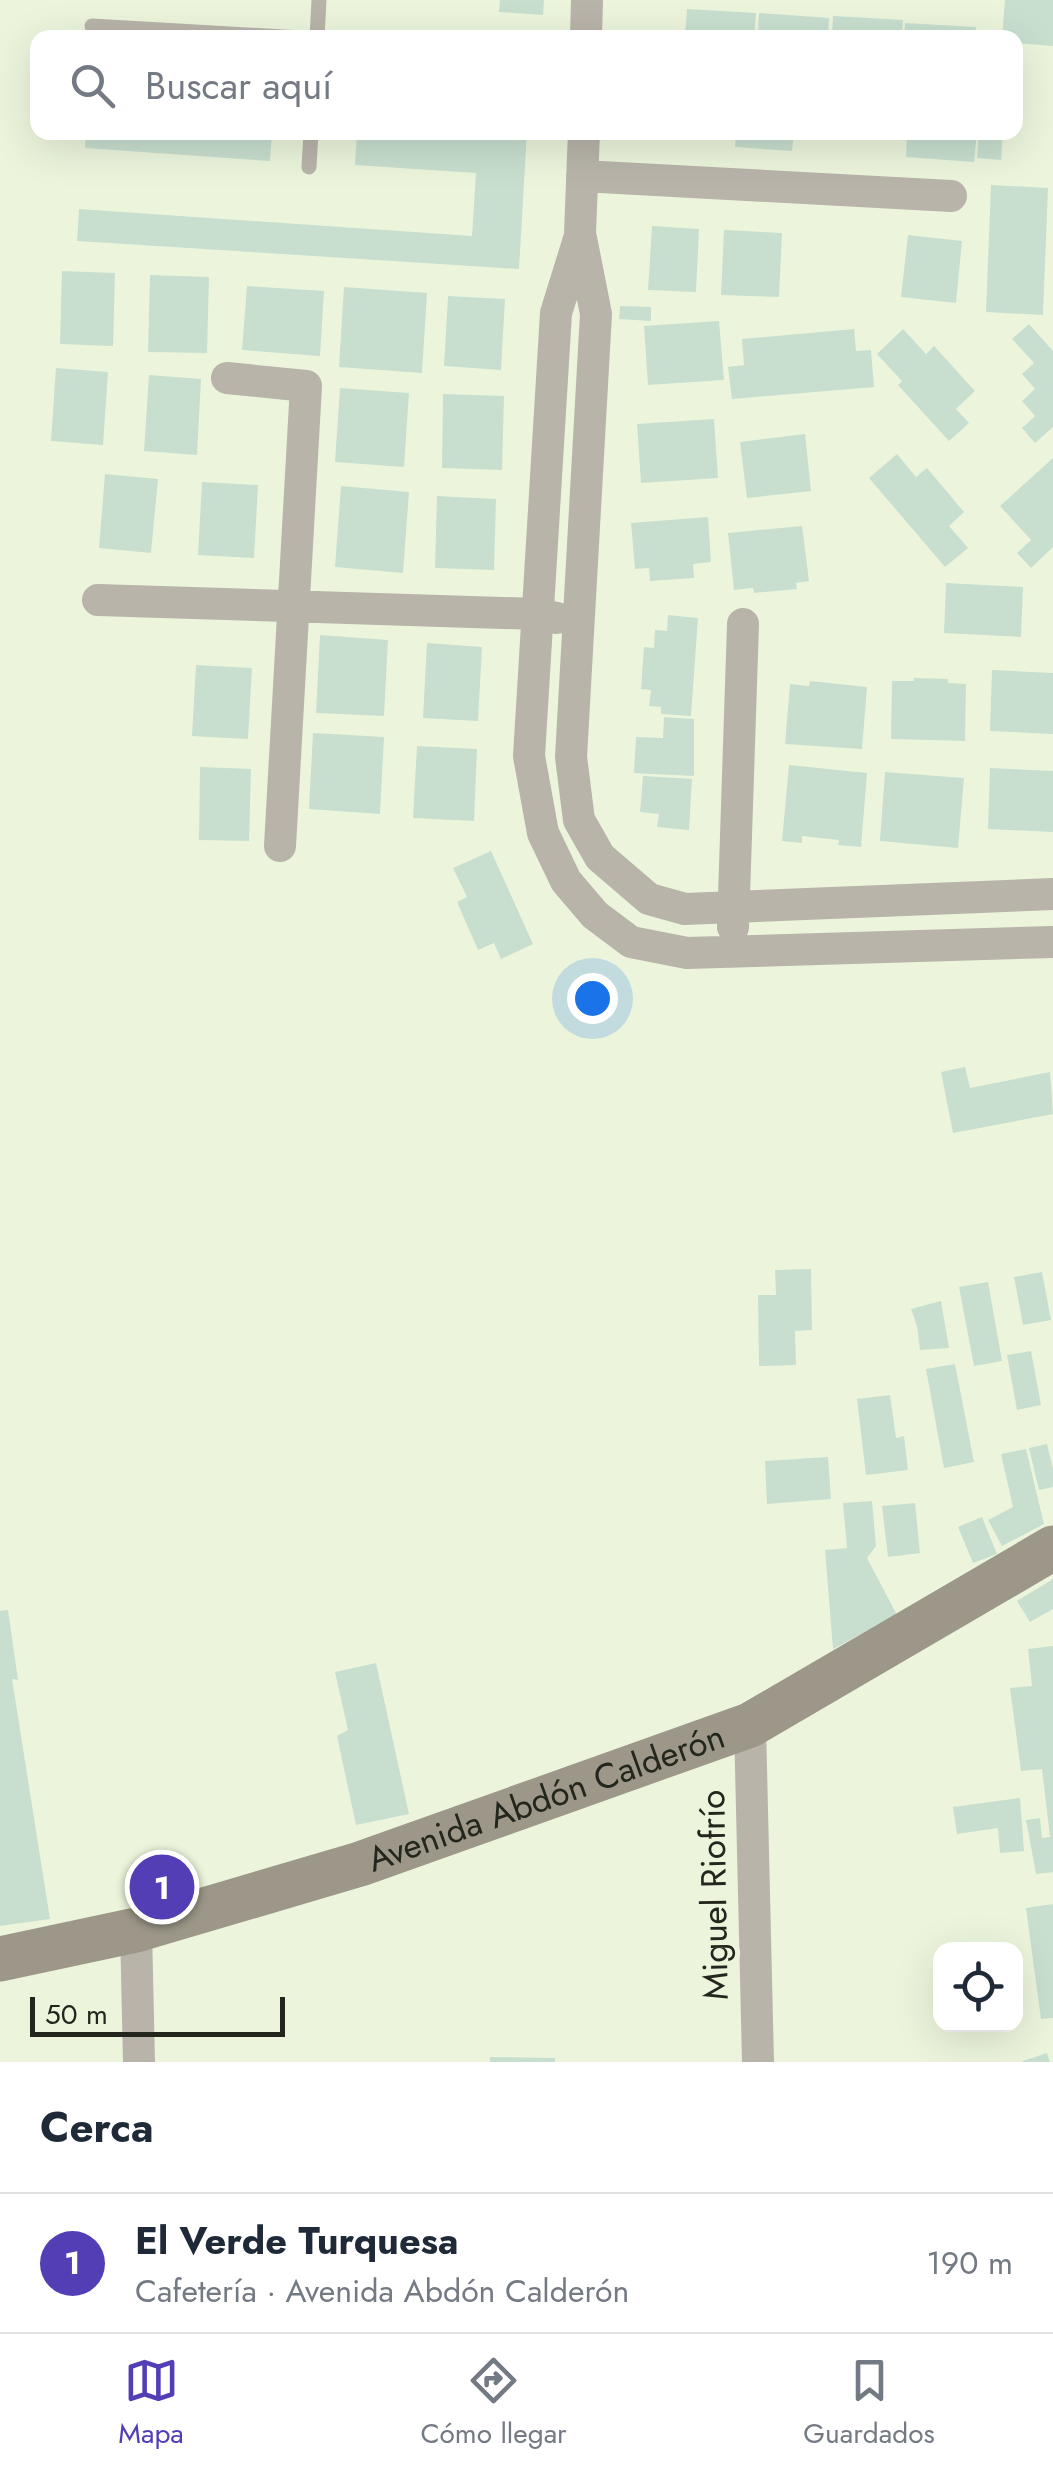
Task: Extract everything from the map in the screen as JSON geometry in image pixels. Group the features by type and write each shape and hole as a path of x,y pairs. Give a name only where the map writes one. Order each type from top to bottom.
{"street":[{"path":"586,30 587,0"},
{"path":"584,140 580,234 596,314 571,757 579,820 600,857 649,898 685,909 1053,894"},
{"path":"582,176 951,196"},
{"path":"580,234 556,313 528,756 543,833 566,881 595,914 631,942 687,953 1053,942"},
{"path":"227,378 306,386 280,846"},
{"path":"544,504 584,509"},
{"path":"98,600 536,614 576,621"},
{"path":"735,952 732,907 743,624"},
{"path":"960,898 965,944"},
{"name":"Avenida Abdón Calderón","path":"0,1959 136,1930 360,1864 750,1726 1053,1548"},
{"name":"Miguel Riofrío","path":"750,1726 758,2062"},
{"path":"136,1930 139,2062"}],"lane":[{"path":"317,30 319,0"},
{"path":"92,26 162,30"},
{"path":"309,167 311,140"}],"building":[{"path":"500,0 544,0 543,15 499,12"},
{"path":"1005,0 1053,0 1053,46 1023,44 1023,30 1003,30"},
{"path":"687,9 756,13 755,30 686,30"},
{"path":"759,13 829,18 828,30 758,30"},
{"path":"833,16 903,20 902,30 832,30"},
{"path":"905,23 976,27 976,30 905,30"},
{"path":"86,140 271,140 270,161 85,148"},
{"path":"357,140 527,140 519,269 77,241 79,209 472,236 476,173 355,165"},
{"path":"735,140 793,140 792,151 735,147"},
{"path":"907,140 976,140 974,162 906,157"},
{"path":"978,140 1002,140 1001,160 977,158"},
{"path":"991,185 1048,188 1043,315 986,312"},
{"path":"652,226 699,229 696,292 648,290"},
{"path":"724,230 782,233 779,297 721,295"},
{"path":"908,235 962,241 956,303 901,297"},
{"path":"62,271 115,273 113,346 60,344"},
{"path":"150,275 209,277 207,353 148,352"},
{"path":"247,286 324,291 320,356 242,350"},
{"path":"344,287 427,293 422,373 339,367"},
{"path":"448,296 505,299 501,370 444,366"},
{"path":"620,306 651,307 651,321 619,319"},
{"path":"719,321 724,380 648,385 644,326"},
{"path":"1029,324 1053,351 1053,427 1035,443 1022,428 1035,416 1022,401 1035,389 1022,374 1034,363 1012,339"},
{"path":"854,329 856,351 871,350 874,387 732,399 728,367 744,365 742,339"},
{"path":"903,329 926,354 934,346 975,391 956,409 969,423 949,441 898,385 902,381 877,354"},
{"path":"56,368 108,372 103,445 51,441"},
{"path":"149,375 201,379 197,455 144,451"},
{"path":"340,388 409,393 404,467 335,462"},
{"path":"443,394 504,396 502,470 442,468"},
{"path":"714,419 718,478 641,483 637,424"},
{"path":"805,434 811,491 747,498 740,442"},
{"path":"897,454 916,477 927,468 964,512 949,526 968,548 945,567 869,478"},
{"path":"1053,458 1053,547 1031,568 1017,553 1031,540 1000,506"},
{"path":"105,474 158,479 151,553 99,548"},
{"path":"202,482 258,485 254,558 198,555"},
{"path":"341,486 409,492 403,573 335,567"},
{"path":"437,496 496,499 494,570 435,568"},
{"path":"708,517 711,562 693,564 694,578 650,581 649,568 635,569 631,523"},
{"path":"802,526 809,581 796,583 797,589 754,593 753,588 734,590 728,533"},
{"path":"946,583 1023,587 1021,637 944,633"},
{"path":"668,615 698,618 691,716 661,714 661,707 649,706 651,690 641,689 644,647 654,648 655,630 667,631"},
{"path":"320,635 388,640 384,716 316,713"},
{"path":"427,643 482,647 478,721 423,718"},
{"path":"196,665 252,668 248,739 192,736"},
{"path":"992,670 1053,673 1053,734 990,731"},
{"path":"914,678 966,684 965,741 891,739 892,681"},
{"path":"810,681 867,687 862,749 785,744 790,684 809,686"},
{"path":"664,717 694,719 694,776 634,773 636,737 663,738"},
{"path":"313,733 384,737 380,814 309,809"},
{"path":"417,746 477,749 474,821 413,818"},
{"path":"789,765 867,773 861,847 802,836 802,843 782,841"},
{"path":"200,767 251,769 249,841 199,840"},
{"path":"990,768 1053,771 1053,832 988,829"},
{"path":"885,772 964,778 958,848 880,841"},
{"path":"643,776 692,779 689,830 657,827 659,814 640,812"},
{"path":"491,851 533,944 501,959 494,943 478,950 457,902 467,897 453,868"},
{"path":"965,1067 970,1088 1050,1072 1053,1114 953,1133 941,1072"},
{"path":"811,1269 812,1330 795,1331 796,1365 759,1366 758,1295 776,1295 775,1270"},
{"path":"1042,1272 1051,1320 1023,1325 1014,1277"},
{"path":"988,1282 1002,1361 974,1366 959,1287"},
{"path":"941,1301 949,1348 920,1350 911,1309"},
{"path":"1031,1351 1041,1405 1017,1410 1007,1355"},
{"path":"955,1364 974,1462 944,1468 926,1369"},
{"path":"890,1395 896,1438 904,1436 908,1470 866,1475 857,1399"},
{"path":"1047,1444 1053,1487 1039,1490 1029,1448"},
{"path":"1026,1449 1044,1524 1002,1546 988,1520 1013,1507 1001,1454"},
{"path":"828,1457 831,1499 767,1504 765,1461"},
{"path":"872,1501 876,1546 867,1558 897,1615 833,1649 825,1550 847,1548 843,1503"},
{"path":"915,1503 920,1553 888,1557 882,1506"},
{"path":"982,1517 997,1554 973,1563 958,1527"},
{"path":"1053,1579 1053,1609 1030,1622 1017,1601"},
{"path":"8,1610 18,1680 12,1679 50,1919 0,1926 0,1611"},
{"path":"1053,1646 1053,1872 1036,1874 1026,1820 1040,1818 1042,1838 1050,1837 1042,1769 1021,1771 1010,1688 1032,1686 1028,1649"},
{"path":"376,1663 409,1814 356,1825 337,1736 348,1730 335,1672"},
{"path":"1020,1798 1024,1851 1000,1853 998,1828 957,1834 953,1807"},
{"path":"1053,1904 1053,2018 1041,2019 1026,1908"},
{"path":"1047,2053 1050,2062 1023,2062 1023,2061"},
{"path":"490,2057 555,2058 555,2062 490,2062"}],"place":[{"name":"El Verde Turquesa","path":"162,1887"}]}
